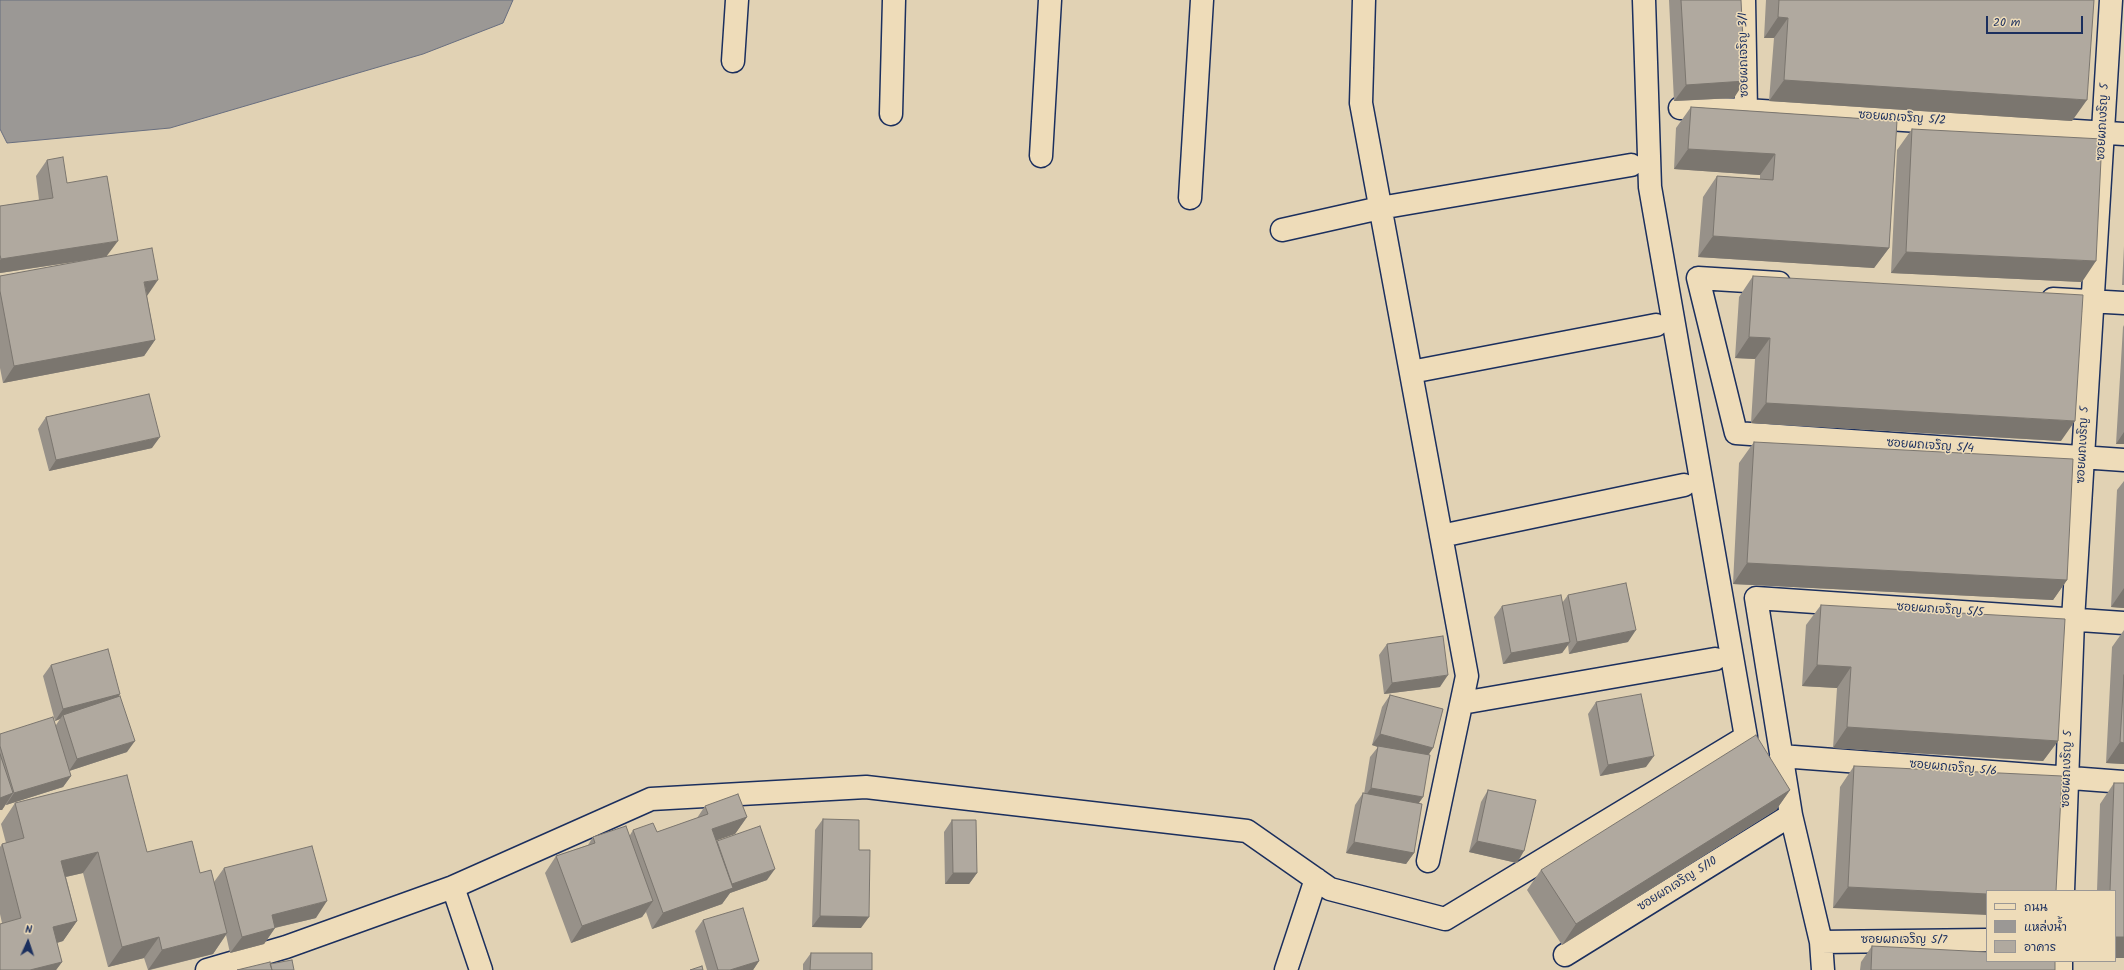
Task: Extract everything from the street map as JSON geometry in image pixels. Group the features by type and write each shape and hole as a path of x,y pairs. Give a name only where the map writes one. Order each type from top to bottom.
{"street":[{"path":"733,61 737,0"},
{"path":"891,114 894,0"},
{"path":"1042,156 1050,0"},
{"path":"1190,198 1202,0"},
{"path":"1364,0 1361,103 1467,676 1428,861"},
{"path":"207,970 286,947 452,887 651,799 866,787 1247,831 1330,889 1446,919 1746,737 1650,187 1644,0"},
{"name":"ซอยผถเจริญ 3/1","path":"1744,0 1746,110"},
{"name":"ซอยผถเงริญ 5","path":"2063,890 2074,620 2093,301 2114,133 2111,0"},
{"name":"ซอยผถเจริญ 5/2","path":"1680,108 1746,110 2114,133"},
{"path":"1282,230 1380,208 1631,165"},
{"name":"ซอยผถเจริญ 5/4","path":"1801,284 1698,278 1736,433 2124,460"},
{"path":"2030,298 2124,303"},
{"path":"1411,372 1656,325"},
{"path":"1441,536 1684,485"},
{"name":"ซอยผถเจริญ 5/5","path":"1781,756 1756,598 2124,623"},
{"path":"1462,703 1715,659"},
{"path":"1781,756 1791,815 1821,942 1822,970"},
{"name":"ซอยผถเจริญ 5/6","path":"1781,756 2068,779 2124,782"},
{"name":"ซอยผถเจริญ 5/10","path":"1565,955 1791,815"},
{"path":"1286,970 1316,879"},
{"path":"452,887 481,970"},
{"name":"ซอยผถเจริญ 5/7","path":"1821,942 1986,940"}],"water":[{"path":"0,0 513,0 503,23 423,54 170,128 7,143 0,129"}],"building":[{"path":"1681,0 1741,0 1745,81 1686,85"},
{"path":"1779,0 2094,0 2087,100 1784,80 1788,18 1778,17"},
{"path":"1691,107 1897,121 1889,248 1713,236 1717,176 1773,180 1775,154 1688,149"},
{"path":"1912,129 2102,139 2096,261 1906,252"},
{"path":"63,157 67,183 107,176 118,241 1,259 0,206 53,198 47,160"},
{"path":"152,248 158,280 144,282 155,340 14,366 0,291 0,276"},
{"path":"1753,276 2083,295 2075,421 1766,403 1770,338 1749,337"},
{"path":"149,394 160,437 56,460 46,417"},
{"path":"1754,442 2073,459 2067,580 1747,563"},
{"path":"1626,583 1636,630 1577,642 1568,595"},
{"path":"1561,595 1570,642 1511,653 1502,606"},
{"path":"1821,605 2065,619 2058,741 1847,727 1851,667 1817,665"},
{"path":"1443,636 1448,675 1392,683 1387,644"},
{"path":"108,649 120,694 63,709 51,665"},
{"path":"2124,675 2124,743 2120,742"},
{"path":"1641,694 1654,756 1608,765 1596,702"},
{"path":"1390,695 1443,709 1433,748 1380,734"},
{"path":"120,696 135,741 77,759 63,715"},
{"path":"53,717 71,776 14,793 0,746 0,734"},
{"path":"1756,735 1790,790 1576,924 1541,870"},
{"path":"1378,746 1430,755 1423,797 1371,788"},
{"path":"0,754 13,793 0,798"},
{"path":"1854,766 2062,776 2056,890 1986,890 1986,894 1848,887"},
{"path":"127,775 147,852 192,841 200,873 211,870 227,933 162,950 159,937 122,947 98,852 61,861 77,921 53,927 62,962 30,970 0,970 0,924 21,918 2,844 24,838 15,803"},
{"path":"2114,783 2124,783 2124,937 2116,937 2116,890 2110,890"},
{"path":"1488,790 1536,800 1524,851 1477,841"},
{"path":"1363,793 1422,804 1414,853 1354,842"},
{"path":"738,794 747,817 712,829 733,888 663,913 633,830 653,823 657,832 708,814 705,806"},
{"path":"823,819 859,820 859,850 870,850 869,917 820,916"},
{"path":"952,820 976,820 977,873 953,873"},
{"path":"626,826 653,901 582,926 556,856 595,843 593,837"},
{"path":"760,826 775,869 732,884 717,841"},
{"path":"312,846 327,901 272,915 275,928 242,937 224,868"},
{"path":"743,908 759,961 730,970 718,970 703,920"},
{"path":"1872,946 1986,952 1986,962 2055,962 2055,970 1871,970"},
{"path":"811,953 872,953 872,970 810,970"},
{"path":"292,960 294,970 272,970 270,964"},
{"path":"270,962 272,970 237,970"},
{"path":"702,966 703,970 690,970"}]}
